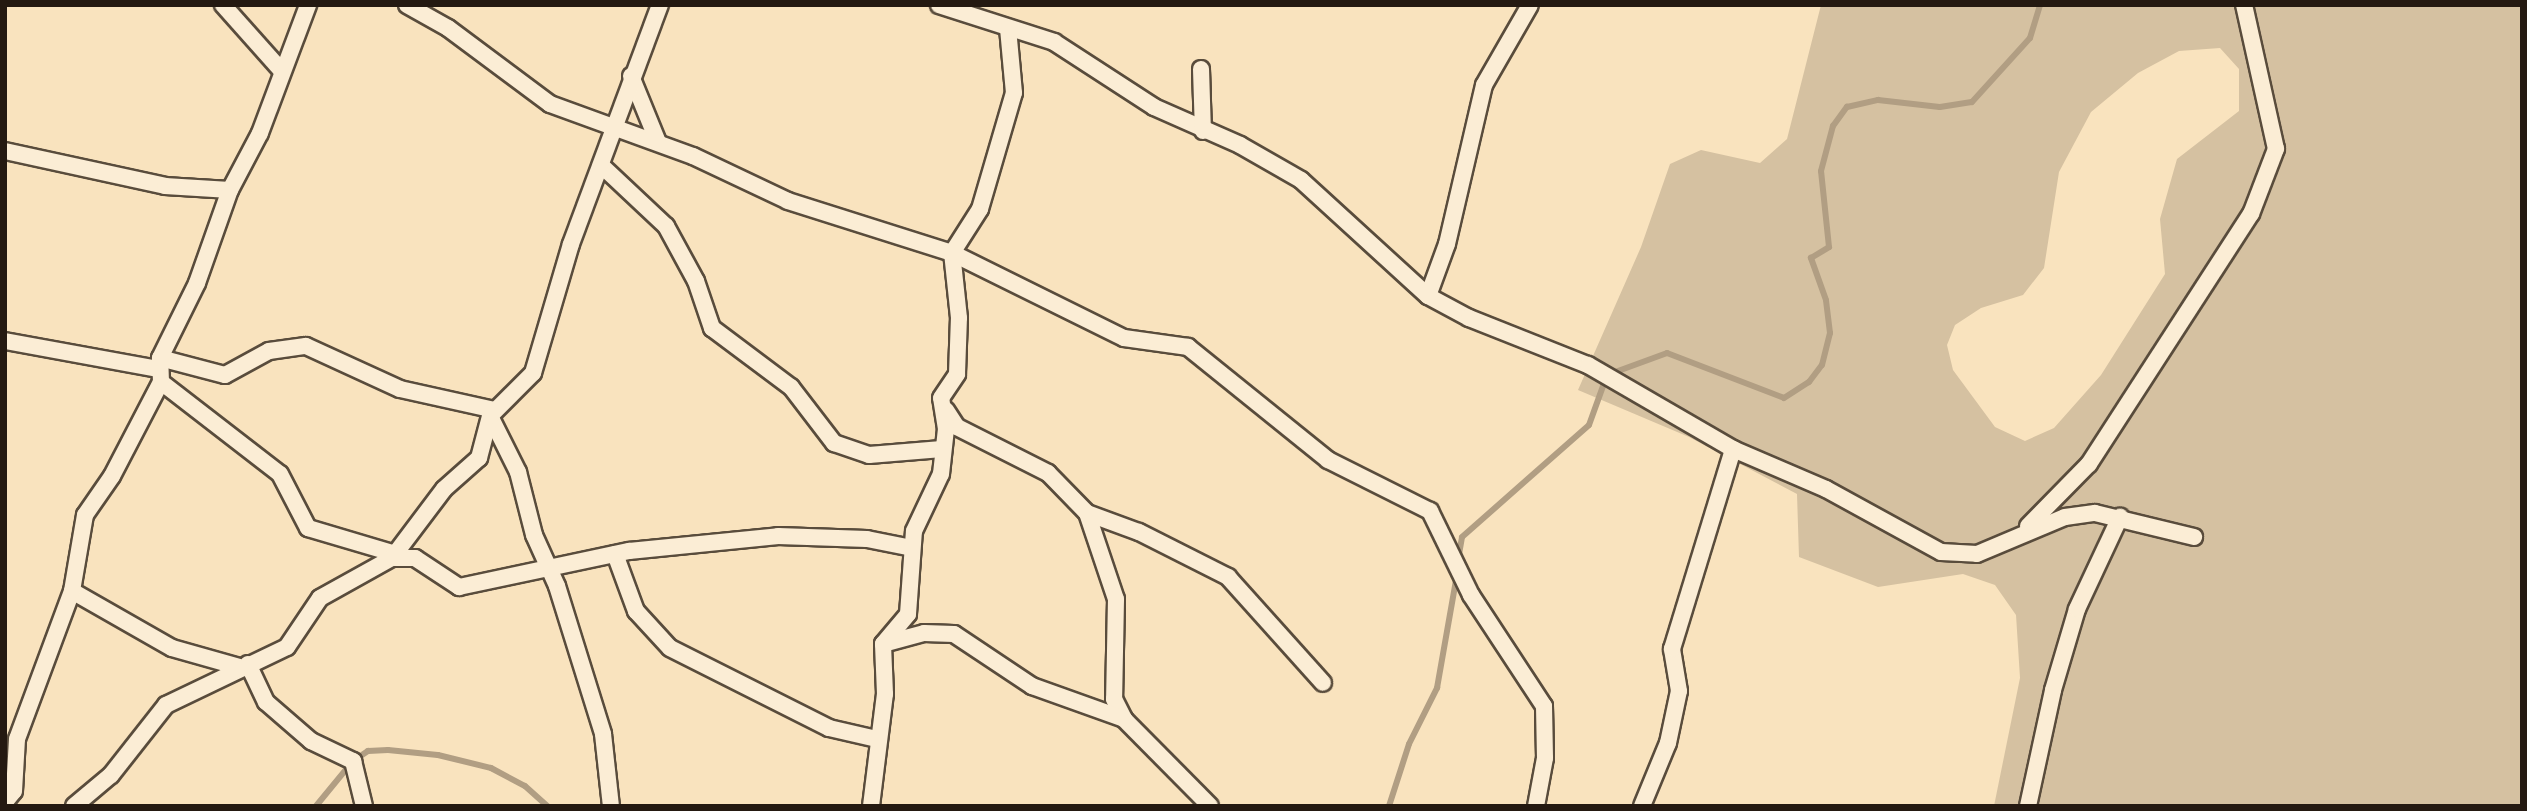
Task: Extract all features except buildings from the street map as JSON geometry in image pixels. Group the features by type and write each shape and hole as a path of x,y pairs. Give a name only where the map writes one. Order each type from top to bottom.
{"street":[{"path":"223,5 281,70"},
{"path":"5,802 14,791 11,737 72,591 85,515 112,476 159,369 197,282 230,190 260,133 281,70 308,5"},
{"path":"407,5 448,28 550,104 658,142 788,201 952,253 1124,338 1188,347 1328,460 1430,511 1471,595 1544,706 1545,758 1536,806"},
{"path":"74,806 111,775 166,705 287,647 320,598 334,587 394,556 444,489 479,458 493,413 533,373 571,244 602,166 631,76 660,5"},
{"path":"939,5 1054,42 1154,107 1203,131 1240,145 1301,180 1428,296 1469,318 1588,365 1733,449 1826,489 1941,552 1976,554 2018,534 2065,517 2120,517 2194,537"},
{"path":"1428,296 1447,244 1483,85 1530,5"},
{"path":"2018,534 2089,464 2251,214 2276,149 2244,5"},
{"path":"871,806 877,739 885,694 883,644 908,614 912,548 919,516 941,474 946,429 941,398 957,374 959,318 952,253 980,209 1014,93 1007,28"},
{"path":"1201,69 1203,131"},
{"path":"631,76 658,142"},
{"path":"5,151 165,186 230,190"},
{"path":"602,166 666,226 696,281 712,328 791,387 834,443 869,455 942,449"},
{"path":"5,341 159,369 225,375 269,351 306,346 400,389 493,413"},
{"path":"159,369 280,474 308,528 394,556 415,558 459,587 548,564 778,536 867,539 912,548"},
{"path":"941,398 957,427 1048,473 1087,513 1116,599 1112,675 1114,699 1124,719 1210,806"},
{"path":"493,413 518,472 534,535 548,564 603,734 611,806"},
{"path":"1642,806 1668,743 1679,691 1672,663 1676,633 1711,536 1733,449"},
{"path":"1087,513 1139,532 1228,577 1323,683"},
{"path":"2028,806 2053,690 2077,609 2120,517"},
{"path":"615,554 636,611 670,648 829,728 877,739"},
{"path":"72,591 172,648 244,666 266,702 311,741 353,761 364,806"},
{"path":"883,644 924,633 954,634 1032,686 1124,719"}],"shaded area":[{"path":"1821,5 2522,5 2522,806 1994,806 2020,678 2016,615 1995,585 1963,574 1878,587 1799,557 1797,494 1689,437 1578,390 1641,247 1670,164 1701,150 1760,163 1787,139","holes":["2220,48 2239,69 2239,111 2177,159 2160,219 2165,274 2101,375 2054,428 2025,441 1995,427 1953,370 1947,345 1955,325 1981,308 2023,295 2044,268 2059,172 2091,112 2138,73 2179,51"]}],"waterway":[{"path":"1458,560 1462,537 1589,425 1607,375 1667,353 1784,398 1809,382 1822,365 1830,333 1826,300 1811,258 1829,247 1821,171 1833,126 1847,107 1878,100 1940,107 1972,102 2030,38 2040,5"},
{"path":"1389,806 1409,744 1437,688 1457,574"},
{"path":"316,806 353,761 368,751 388,750 438,755 491,768 525,786 547,806"}]}
